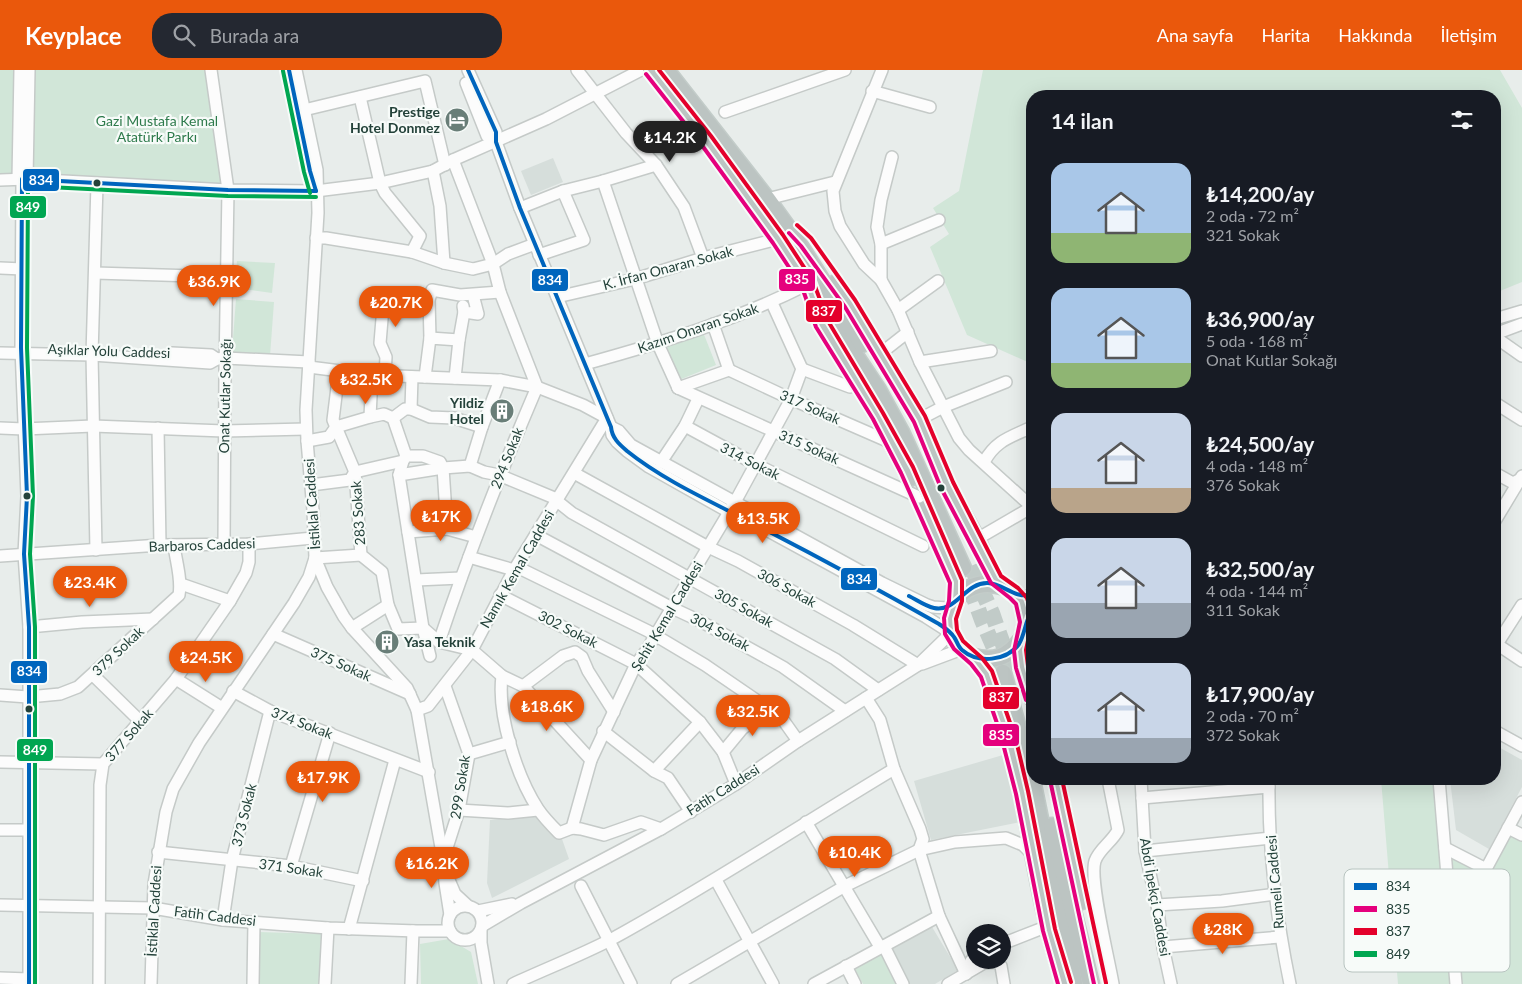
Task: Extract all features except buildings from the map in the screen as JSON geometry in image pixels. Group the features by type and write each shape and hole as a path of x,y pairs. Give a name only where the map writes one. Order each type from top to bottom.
{"highway":[{"path":"651,70 706,140 778,239 878,390 967,567 915,442 886,385 794,235 666,70"},
{"path":"777,212 806,242 850,304 920,420 947,486 996,580 1021,601 1026,613"},
{"path":"808,284 822,324 878,416 919,497 956,582 955,602"},
{"path":"1009,590 994,583 982,583 972,586 962,593 955,602 949,622 955,642 980,664 996,700 1016,763 1048,926 1065,984"},
{"path":"1026,627 1020,650 1026,679"},
{"path":"967,653 982,659 994,659 1015,649 1022,640"},
{"path":"1026,731 1008,673 1026,753"},
{"path":"1033,785 1074,984"},
{"path":"1041,785 1091,984"},
{"path":"1057,785 1100,984"}],"street":[{"path":"0,978 29,982 29,627 24,554 27,496 21,350 23,269 20,70"},
{"path":"22,179 29,70"},
{"name":"Onat Kutlar Sokağı","path":"210,70 228,190 228,277 221,359 224,431 224,544"},
{"name":"İstiklal Caddesi","path":"289,70 310,171 316,191"},
{"name":"İstiklal Caddesi","path":"151,984 154,884 166,812 173,789 199,743 294,603 309,577 315,558 306,429 318,213 317,170 296,70"},
{"path":"461,70 487,136 496,142"},
{"path":"468,70 496,132 496,142 520,208 609,423 612,435 627,451 649,467 927,605 947,608 955,602"},
{"path":"577,70 626,134 656,165 684,206 703,258"},
{"path":"0,180 22,179 228,190 316,191 380,183 433,171 641,70"},
{"path":"725,112 845,70"},
{"path":"879,71 833,191 840,226 864,264 881,280 898,310 920,362 959,438 969,450 1026,501"},
{"path":"304,110 426,81 449,162 493,264 500,292 536,387"},
{"path":"872,91 930,106"},
{"path":"360,97 380,183 385,193 420,236 412,252"},
{"path":"881,280 881,244 877,227 883,190 892,156"},
{"path":"520,208 562,190 603,181 656,165"},
{"path":"433,171 440,206 444,263"},
{"path":"603,181 658,344 678,388 729,370 713,324"},
{"path":"767,199 836,182"},
{"path":"96,550 92,352 97,184"},
{"path":"316,238 412,252 444,263 472,269 493,264 508,254 584,240 562,190"},
{"path":"881,244 939,220"},
{"name":"K. İrfan Onaran Sokak","path":"557,297 635,279 703,258 778,239"},
{"path":"0,268 23,269"},
{"path":"95,272 228,277"},
{"path":"898,310 938,281"},
{"name":"Kazım Onaran Sokak","path":"585,364 658,344 772,302 808,284"},
{"path":"425,378 430,338 428,300 432,290 460,295 500,292"},
{"path":"464,312 478,314 473,294"},
{"path":"385,375 386,357 380,343 384,295 428,300"},
{"path":"455,378 464,312 460,295"},
{"path":"772,302 802,369 850,387"},
{"path":"1501,317 1522,312"},
{"path":"1501,333 1522,324"},
{"path":"880,354 908,332"},
{"path":"430,338 459,340"},
{"path":"1501,340 1522,356"},
{"name":"Aşıklar Yolu Caddesi","path":"0,348 211,354 221,359 309,365 372,375 500,380 536,387 583,405 609,423"},
{"name":"Aşıklar Yolu Caddesi","path":"0,352 21,350"},
{"path":"920,362 991,351"},
{"name":"Şehit Kemal Caddesi","path":"572,828 591,760 636,664 646,651 732,507 791,399 802,369"},
{"name":"317 Sokak","path":"729,370 892,443"},
{"name":"283 Sokak","path":"339,371 333,420 355,472 361,555 382,572 388,605 398,629 423,628"},
{"path":"370,417 372,375"},
{"path":"411,409 412,377"},
{"path":"399,475 470,466 482,427 500,380"},
{"path":"920,420 943,407 1006,382"},
{"name":"294 Sokak","path":"439,642 499,475 536,387"},
{"name":"315 Sokak","path":"678,388 919,497"},
{"path":"661,462 685,426 698,398"},
{"path":"1501,407 1522,420"},
{"path":"393,418 405,409 411,409 430,417 454,418 482,427"},
{"path":"306,441 329,437 336,427 370,417 384,414 393,418"},
{"path":"393,418 404,459 399,475 423,628 430,656"},
{"path":"609,423 631,445 661,462 761,527 926,617 951,633"},
{"name":"Namık Kemal Caddesi","path":"417,710 428,706 472,650 500,595 536,534 574,473 609,423"},
{"path":"0,428 24,429 93,426 224,431 306,429"},
{"name":"314 Sokak","path":"685,426 755,464 923,546"},
{"path":"158,428 160,545"},
{"path":"984,462 990,451 1000,442 1026,430"},
{"path":"311,485 350,480 355,472 423,456 440,462 443,468 447,529"},
{"name":"305 Sokak","path":"470,466 484,472 499,475 557,500 572,513 835,659 878,690"},
{"name":"306 Sokak","path":"574,473 708,547 804,597 918,665"},
{"path":"1501,476 1513,483 1521,479"},
{"path":"1501,511 1521,479"},
{"path":"976,539 1026,510"},
{"path":"408,532 447,529 476,537"},
{"name":"304 Sokak","path":"536,534 783,667 845,710"},
{"name":"Barbaros Caddesi","path":"0,556 160,545 249,544 313,538"},
{"name":"377 Sokak","path":"99,984 100,784 103,764 176,679 230,601 246,573 249,562 249,544"},
{"path":"174,545 176,565 181,584 230,601"},
{"path":"361,555 315,558 327,587 352,628 407,688 417,710 429,772 452,927 476,950 485,970"},
{"path":"469,557 516,568 648,631 705,665 781,717 798,741"},
{"path":"416,580 461,578"},
{"name":"379 Sokak","path":"0,695 60,694 78,687 179,595 181,584"},
{"path":"1009,590 1021,597 1026,597"},
{"name":"302 Sokak","path":"500,595 636,664 700,722 723,752 736,784"},
{"path":"352,628 388,605"},
{"path":"1501,636 1522,605"},
{"path":"29,627 82,622 153,619"},
{"path":"423,628 439,642 472,650 502,676 523,686 591,760"},
{"name":"Fatih Caddesi","path":"400,930 452,927 470,939 476,936 482,928 521,903 661,829 736,784 845,710 918,665 951,633"},
{"name":"375 Sokak","path":"273,634 410,694"},
{"path":"1501,647 1522,661"},
{"path":"523,686 563,656 575,652 582,657 588,671 614,712"},
{"name":"Fatih Caddesi","path":"918,665 967,653"},
{"path":"93,675 141,722"},
{"path":"502,676 502,706 510,742 522,779 538,810 558,833 572,828 604,835 641,822 661,829"},
{"path":"176,679 222,708"},
{"name":"299 Sokak","path":"443,859 459,810 468,754 445,686"},
{"name":"374 Sokak","path":"233,691 270,711 429,772"},
{"path":"866,698 880,720 894,770 920,828 923,839 919,850 939,916 966,974"},
{"path":"723,752 742,729 768,708"},
{"name":"373 Sokak","path":"223,920 232,860 270,711"},
{"path":"654,771 700,722"},
{"path":"603,731 654,771 668,778 691,812"},
{"path":"291,866 330,733"},
{"path":"1501,734 1522,746"},
{"path":"468,754 510,742"},
{"path":"349,929 395,760"},
{"path":"0,762 103,764"},
{"path":"513,984 608,940 716,880 806,822 894,770"},
{"path":"1109,785 1118,830 1096,857 1093,866 1094,885 1114,984"},
{"name":"Abdi İpekçi Caddesi","path":"1141,785 1145,852 1157,905 1171,984"},
{"path":"1142,798 1252,785"},
{"name":"Rumeli Caddesi","path":"1269,785 1271,838 1280,937 1290,984"},
{"path":"1440,785 1447,869"},
{"path":"1445,848 1486,869 1522,802"},
{"path":"459,810 508,813 538,810"},
{"path":"806,822 904,984"},
{"path":"1508,828 1522,835"},
{"path":"0,830 30,830"},
{"path":"677,984 845,886 919,850 955,842 1006,838 1023,845 1034,856"},
{"path":"1145,852 1271,838"},
{"name":"371 Sokak","path":"158,852 291,866 363,881"},
{"path":"443,859 455,894 473,908 482,920 481,943 488,984"},
{"path":"716,880 773,984"},
{"path":"581,886 631,984"},
{"path":"1157,905 1222,901 1276,894"},
{"name":"Fatih Caddesi","path":"452,927 457,908 521,903"},
{"name":"Fatih Caddesi","path":"0,905 153,908 223,920 328,928 413,931 452,927"},
{"path":"814,984 939,916"},
{"path":"253,984 254,922"},
{"path":"1011,940 1048,926"},
{"path":"325,984 328,928"},
{"path":"411,984 413,931"},
{"path":"1163,947 1280,937"},
{"path":"948,984 984,963 997,962 1001,966 1004,984"},
{"path":"846,966 855,984"},
{"path":"966,974 968,969"}],"shaded area":[{"path":"553,158 563,182 531,195 521,171"},
{"path":"1501,748 1522,760 1522,787 1489,849 1456,830 1451,785 1501,785"},
{"path":"1003,755 1021,822 931,840 914,781"},
{"path":"536,815 562,839 569,859 492,898 487,883 490,820"},
{"path":"929,922 958,970 935,984 910,984 888,947"}],"green space":[{"path":"0,70 20,70 18,179 0,180"},
{"name":"Gazi Mustafa Kemal Atatürk Parkı","path":"29,70 211,70 228,190 27,179"},
{"path":"983,70 1500,70 1522,108 1522,282 1501,291 1501,90 1026,90 1026,361 967,335 930,247 949,234 933,208 959,191"},
{"path":"237,261 275,263 272,293 235,288"},
{"path":"236,299 274,302 270,356 232,352"},
{"path":"703,332 716,365 679,380 665,347"},
{"path":"1381,785 1440,785 1445,848 1486,869 1388,869"},
{"path":"1508,828 1522,835 1522,984 1398,984 1397,972 1510,972 1510,869 1486,869"},
{"path":"258,932 324,934 322,984 256,984"},
{"path":"449,939 471,952 478,984 421,984 420,944"},
{"path":"881,952 898,984 863,984 854,967"}],"tunnel":[{"path":"971,566 992,613 1013,673"},
{"path":"970,587 995,650"}],"transit line":[{"name":"834","path":"289,70 310,171 316,191"},
{"name":"834","path":"468,70 496,132 496,142 520,208 613,434 621,446 642,463 675,483 829,563 939,624 951,633 961,649 969,654 984,659 992,659 1007,654 1019,644 1026,625"},
{"name":"837","path":"659,70 711,136 783,235 813,281 828,321 913,467 962,580 962,601 956,619 957,630 963,641 982,658 992,671 1016,740 1026,782"},
{"name":"849","path":"283,71 310,193"},
{"name":"835","path":"646,74 701,144 773,243 802,287 816,327 873,419 901,473 950,583 949,601 944,618 945,634 954,649 971,664 981,677 1000,732 1016,794 1043,931 1058,984"},
{"name":"834","path":"29,984 29,627 24,554 27,496 21,348 22,179 228,190 316,191"},
{"name":"849","path":"35,984 35,627 30,554 33,496 27,348 28,186 228,196 316,197"},
{"name":"837","path":"797,225 811,238 855,300 925,416 953,482 1001,576 1018,588 1026,597"},
{"name":"835","path":"789,233 801,246 845,307 914,422 941,488 991,583 1016,604 1020,622 1014,651 1016,668 1026,700"},
{"name":"834","path":"909,596 931,607 942,608 955,602 973,587 988,583 1021,595 1026,595"},
{"name":"837","path":"1027,785 1055,929 1071,982"},
{"name":"835","path":"1051,785 1094,984"},
{"name":"837","path":"1063,785 1106,983"}],"place":[{"name":"Prestige Hotel Donmez","path":"457,120"},
{"name":"Yildiz Hotel","path":"502,411"},
{"name":"Yasa Teknik","path":"387,642"}]}
